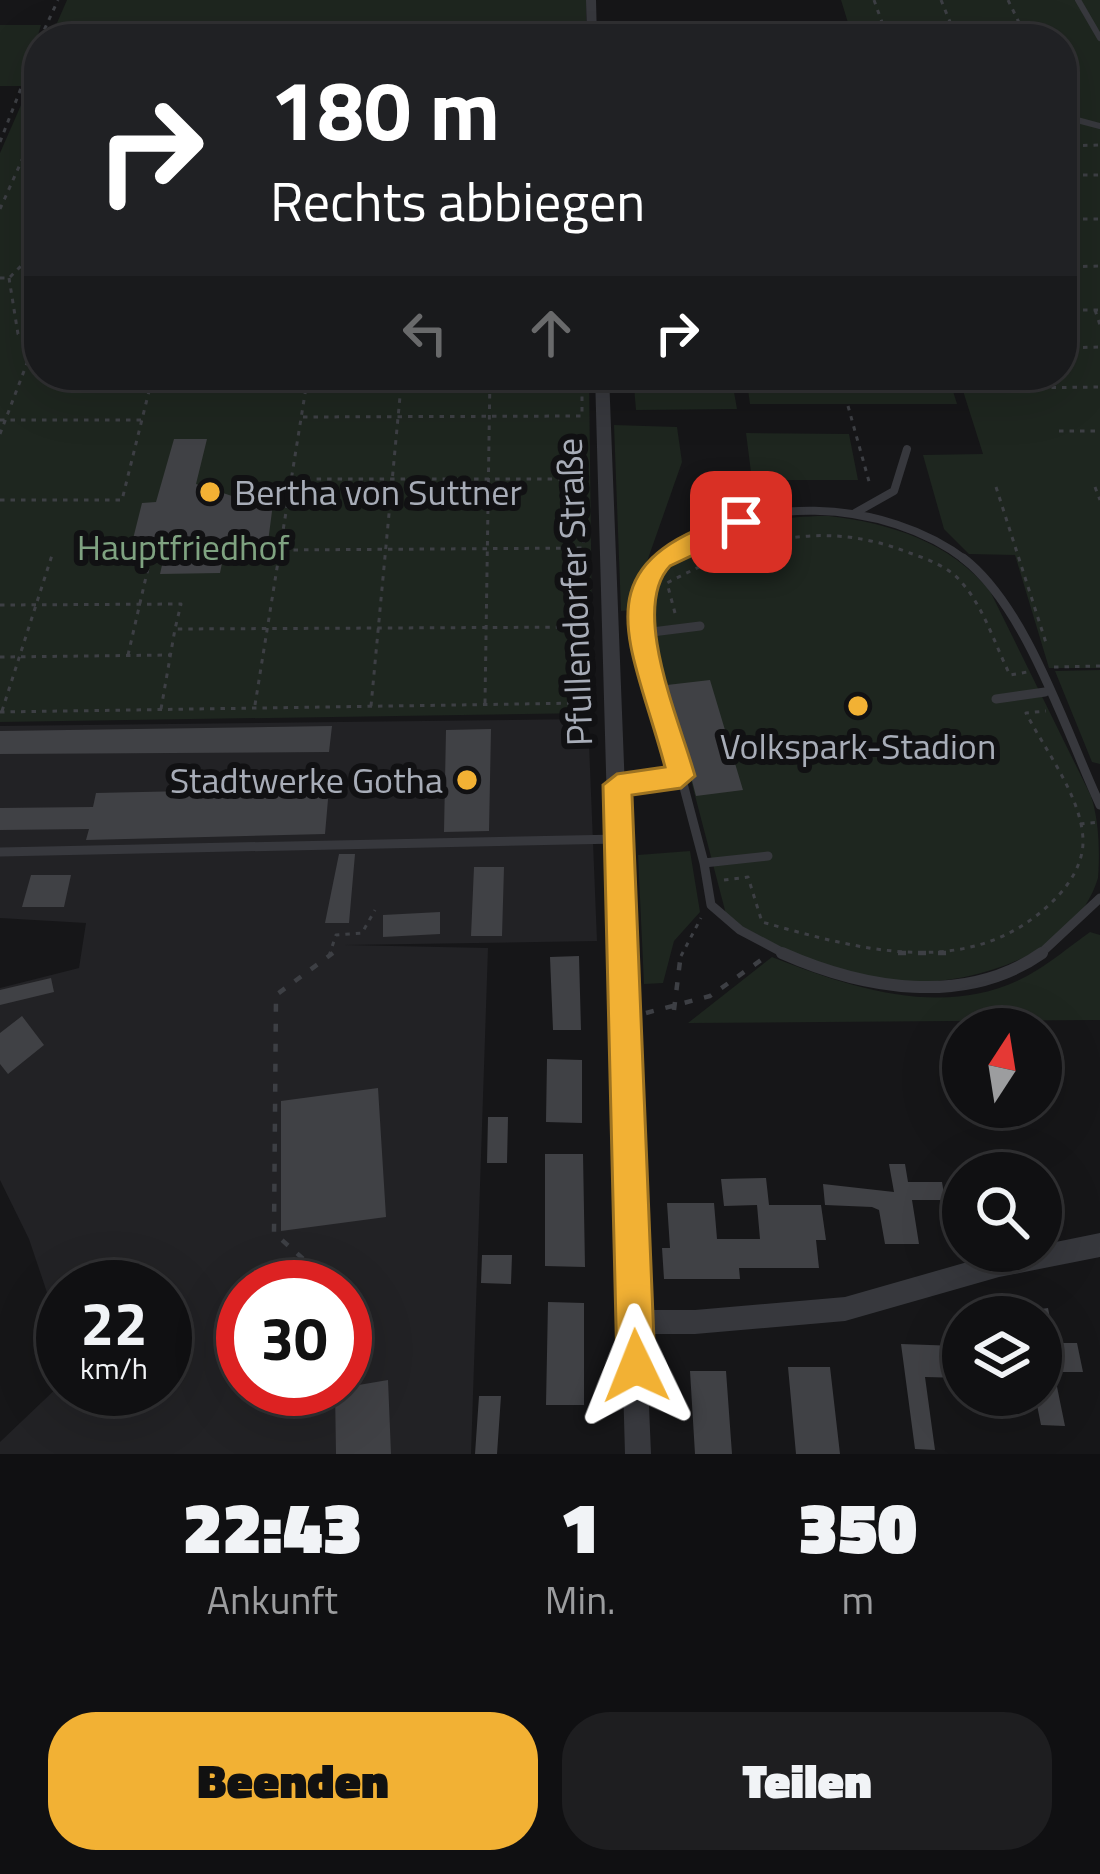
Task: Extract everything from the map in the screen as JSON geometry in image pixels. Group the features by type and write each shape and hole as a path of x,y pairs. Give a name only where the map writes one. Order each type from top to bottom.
{"street":[{"name":"Pfullendorfer Straße","path":"602,390 638,1454"},
{"path":"634,1322 695,1322 845,1309 999,1265 1100,1245"}],"lane":[{"path":"1078,0 1100,38"},
{"path":"854,513 894,491 908,449"},
{"path":"879,502 885,519"},
{"path":"1100,805 1035,671 980,574 936,541 885,519 854,513 792,512 731,526 675,549 648,573 638,616 711,905 738,929 775,949 870,986 935,990 972,986 1016,970 1062,941 1100,898"},
{"path":"644,633 700,626"},
{"path":"996,699 1045,692"},
{"path":"617,785 681,776"},
{"path":"0,852 619,839"},
{"path":"704,863 768,856"}],"path":[{"path":"0,142 24,88"},
{"path":"0,209 24,154"},
{"path":"0,278 8,278 24,263"},
{"path":"8,278 18,334 24,341"},
{"path":"1097,310 1100,325"},
{"path":"0,434 24,369"},
{"path":"0,500 122,500 149,390"},
{"path":"254,709 306,390"},
{"path":"371,706 401,390"},
{"path":"485,704 490,390"},
{"path":"302,417 582,416 582,390"},
{"path":"848,406 879,502"},
{"path":"3,420 141,420"},
{"path":"1059,431 1100,431"},
{"path":"53,552 1,712 585,704 583,479 292,479"},
{"path":"726,483 731,526"},
{"path":"996,487 1047,644"},
{"path":"1095,487 1100,500"},
{"path":"675,614 667,583 734,546 812,532 859,536 901,548 963,582 1010,675 1035,671"},
{"path":"281,550 584,548"},
{"path":"128,656 152,551"},
{"path":"0,605 181,604 160,711"},
{"path":"175,629 609,627"},
{"path":"0,657 171,656"},
{"path":"1054,667 1100,667"},
{"path":"707,882 748,877 762,922 876,954 922,958 982,948 1023,928 1060,895 1082,859 1080,824 1026,713 1054,710"},
{"path":"1080,824 1100,822"},
{"path":"674,1012 682,946 711,905"},
{"path":"304,1260 274,1233 276,994 334,952 336,935 362,934 374,910"},
{"path":"657,1012 674,1012 729,988 775,949"}],"shaded area":[{"path":"588,719 597,941 345,945 488,948 471,1454 0,1454 0,1442 36,1408 36,1416 192,1416 192,1260 36,1260 0,1180 0,988 79,968 86,923 0,918 0,726"}],"green space":[{"path":"67,0 586,0 586,24 57,24"},
{"path":"841,0 1100,0 1100,668 1049,668 1015,555 969,554 944,529 923,455 983,454 963,390 1077,390 1077,24 848,24"},
{"path":"0,25 24,25 23,86 0,86"},
{"name":"Hauptfriedhof","path":"24,98 24,390 589,390 593,713 0,722 0,153"},
{"path":"634,390 734,390 737,409 636,410"},
{"path":"748,390 953,390 957,404 750,404"},
{"path":"614,425 677,427 682,462 630,610 621,611"},
{"path":"746,433 849,434 858,480 752,480"},
{"name":"Volkspark-Stadion","path":"829,516 917,538 957,560 990,591 1091,796 1099,868 1085,906 1041,948 1012,963 950,980 868,979 805,959 727,918 644,600 657,578 697,545 750,525"},
{"path":"1100,670 1100,764 1092,762 1055,671"},
{"path":"690,851 700,912 674,941 663,983 644,984 638,855"},
{"path":"1090,932 1100,935 1100,1020 1062,1020 1062,1008 942,1008 942,1021 688,1023 772,957 866,988 932,997 996,989 1051,961"}],"building":[{"path":"174,439 207,439 196,484 235,497 274,496 268,542 226,543 220,573 160,574 167,543 132,543 142,503 156,502"},
{"path":"710,680 743,790 696,796 667,685"},
{"path":"332,726 329,752 0,754 0,731"},
{"name":"Stadtwerke Gotha","path":"491,729 489,831 444,832 446,730"},
{"path":"329,788 325,834 86,840 89,829 0,830 0,808 93,807 96,793"},
{"path":"339,854 355,854 349,923 325,923"},
{"path":"474,867 504,867 502,936 471,936"},
{"path":"31,875 71,875 64,907 22,907"},
{"path":"440,912 440,934 383,937 383,915"},
{"path":"579,956 581,1030 553,1030 550,957"},
{"path":"51,978 54,992 0,1005 0,990"},
{"path":"22,1016 44,1045 8,1074 0,1064 0,1033"},
{"path":"547,1059 582,1060 582,1123 546,1122"},
{"path":"378,1088 386,1217 281,1231 281,1101"},
{"path":"488,1117 508,1117 507,1163 487,1163"},
{"path":"545,1154 583,1154 585,1267 545,1266"},
{"path":"889,1164 905,1164 908,1182 942,1182 942,1200 912,1200 919,1244 885,1244 879,1210 825,1205 823,1184 894,1192"},
{"path":"766,1178 769,1205 821,1205 826,1240 816,1240 819,1268 739,1268 740,1279 664,1279 662,1248 670,1248 667,1203 714,1203 717,1239 760,1239 757,1205 724,1206 721,1179"},
{"path":"482,1255 512,1255 511,1284 481,1283"},
{"path":"548,1302 584,1303 584,1405 546,1405"},
{"path":"1062,1343 1077,1343 1083,1372 1062,1372"},
{"path":"901,1344 942,1345 942,1377 925,1377 935,1450 915,1449"},
{"path":"788,1367 830,1367 840,1454 796,1454"},
{"path":"690,1371 726,1371 732,1454 695,1454"},
{"path":"388,1380 391,1454 336,1454 335,1416 372,1416 372,1383"},
{"path":"479,1396 501,1396 497,1454 475,1454"},
{"path":"1062,1411 1065,1426 1041,1425 1039,1416 1062,1416"}],"place":[{"name":"Bertha von Suttner","path":"210,492"},
{"name":"Volkspark-Stadion","path":"858,706"},
{"name":"Stadtwerke Gotha","path":"467,780"}],"route":[{"path":"636,1366 617,785 681,776 638,616 648,573 661,560 675,549 741,522"}]}
